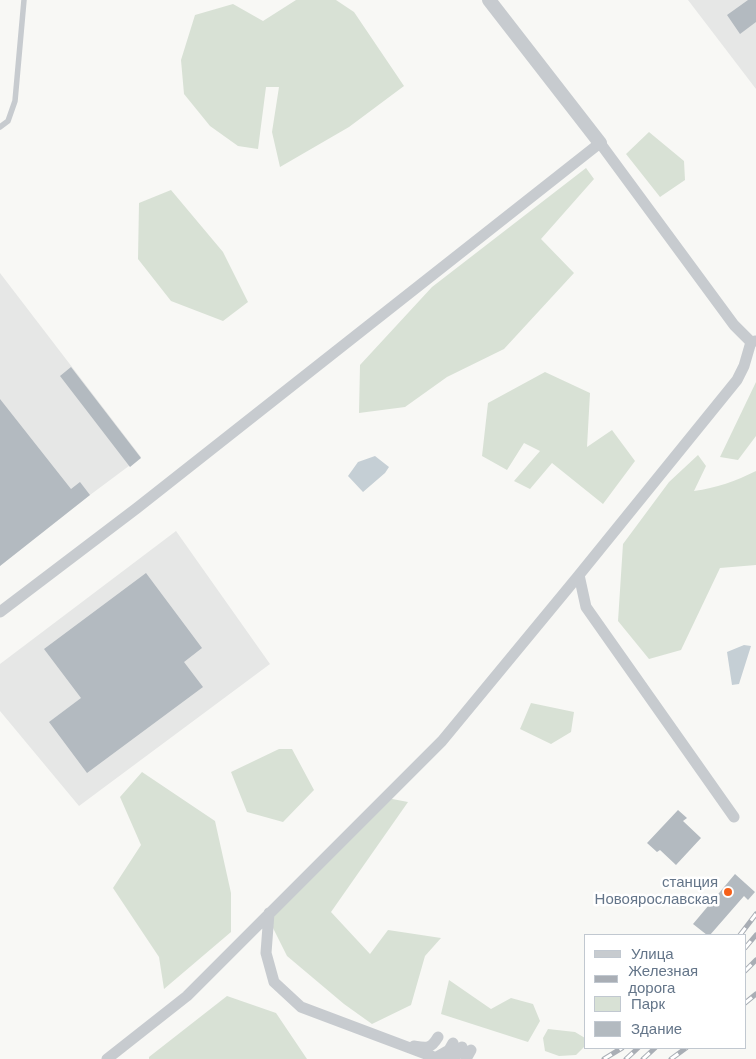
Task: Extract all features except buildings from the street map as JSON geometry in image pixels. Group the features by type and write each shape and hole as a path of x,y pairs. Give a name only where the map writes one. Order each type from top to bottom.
{"street":[{"path":"107,1059 187,996 442,741 737,380 754,341 734,325 600,143 490,0"},
{"path":"0,612 137,508 600,143"},
{"path":"579,575 586,607 734,817"},
{"path":"269,913 266,953 274,982 301,1007 434,1057 453,1052 459,1047"},
{"path":"405,1046 426,1048 434,1044 459,1047"},
{"path":"434,1057 435,1048 459,1047"},
{"path":"449,1059 459,1053 459,1047"},
{"path":"458,1059 463,1056 459,1047"}],"lane":[{"path":"0,127 8,122 15,101 24,0"}],"shaded area":[{"path":"688,0 756,0 756,89"},
{"path":"0,273 141,457 0,566"},
{"path":"375,456 389,467 385,473 363,492 348,476 358,462"},
{"path":"176,531 270,664 79,806 0,711 0,664"},
{"path":"744,645 751,646 739,684 732,685 727,652"}],"green space":[{"path":"296,0 336,0 354,12 404,86 349,127 280,167 272,132 279,87 266,87 258,149 238,146 210,126 184,94 181,60 195,15 233,4 263,21"},
{"path":"649,132 684,161 685,180 660,197 626,154"},
{"path":"586,168 594,179 541,239 574,273 504,349 447,377 405,407 359,413 360,365 432,287"},
{"path":"171,190 223,252 248,302 223,321 171,301 138,259 139,203"},
{"path":"545,372 590,393 587,447 612,430 635,461 603,504 552,463 530,489 514,481 540,451 524,443 507,470 482,456 488,403"},
{"path":"756,382 756,436 738,460 720,457"},
{"path":"698,455 706,466 694,491 726,484 756,471 756,565 720,568 681,650 649,659 618,621 623,544 669,482"},
{"path":"531,703 574,712 571,732 551,744 520,729"},
{"path":"279,749 292,749 314,790 283,822 247,812 231,772"},
{"path":"142,772 215,821 231,893 231,932 164,989 159,957 113,888 141,845 120,797"},
{"path":"382,797 408,802 331,912 370,954 388,930 441,938 425,956 411,1005 372,1024 344,1004 287,956 269,920"},
{"path":"449,980 491,1009 511,998 533,1004 540,1021 528,1042 441,1014"},
{"path":"227,996 276,1013 307,1059 149,1059 149,1057"},
{"path":"548,1029 575,1032 584,1037 584,1047 576,1055 559,1056 545,1051 543,1038"}],"railway":[{"path":"741,934 756,914"},
{"path":"746,947 756,935"},
{"path":"746,970 756,960"},
{"path":"746,1002 756,994"},
{"path":"604,1059 620,1049"},
{"path":"626,1059 637,1049"},
{"path":"643,1059 654,1049"},
{"path":"671,1059 685,1049"}],"place":[{"name":"станция Новоярославская","path":"728,892"}]}
